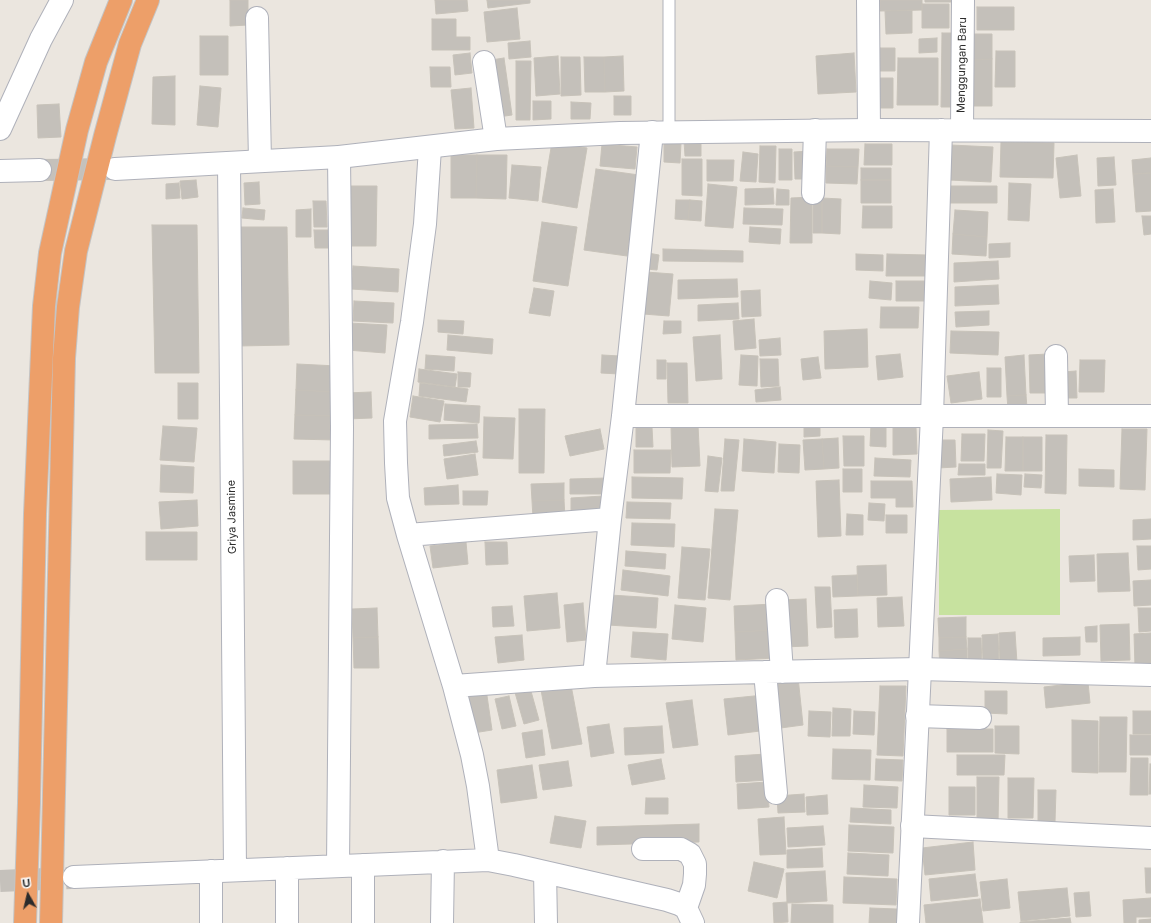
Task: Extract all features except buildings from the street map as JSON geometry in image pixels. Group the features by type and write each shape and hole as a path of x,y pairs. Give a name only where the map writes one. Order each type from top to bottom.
{"highway":[{"path":"25,923 35,514 45,298 50,253 77,130 96,62 121,0"},
{"path":"52,923 64,358 68,307 76,251 105,136 130,44 148,0"}],"street":[{"path":"0,129 41,39 62,0"},
{"path":"868,0 868,130"},
{"name":"Menggungan Baru","path":"908,923 932,416 951,130 963,0"},
{"path":"257,18 260,162"},
{"path":"484,62 496,139"},
{"path":"813,193 815,130"},
{"path":"116,169 339,157 430,148 496,139 660,132 815,130 1151,131"},
{"path":"594,676 610,519 660,132"},
{"path":"430,148 426,224 412,322 395,421 398,498 454,686 472,755 478,786 488,860"},
{"path":"338,866 342,428 339,157"},
{"name":"Griya Jasmine","path":"229,163 236,870"},
{"path":"0,171 40,170"},
{"path":"1056,356 1057,416"},
{"path":"624,416 1151,416"},
{"path":"408,535 610,519"},
{"path":"776,793 773,672 777,600"},
{"path":"454,686 594,676 919,669 1151,675"},
{"path":"917,716 980,718"},
{"path":"912,826 1151,838"},
{"path":"643,849 680,849 690,854 695,864 695,874 689,916"},
{"path":"74,877 488,860 667,900 679,904 689,916"},
{"path":"442,923 443,861"},
{"path":"362,923 363,865"},
{"path":"287,868 287,923"},
{"path":"211,871 211,923"},
{"path":"545,872 546,923"}],"lane":[{"path":"660,132 669,0"}],"green space":[{"path":"1060,509 1060,615 939,615 939,510"}],"tunnel":[{"path":"40,170 115,169"},
{"path":"0,881 71,878"}]}
